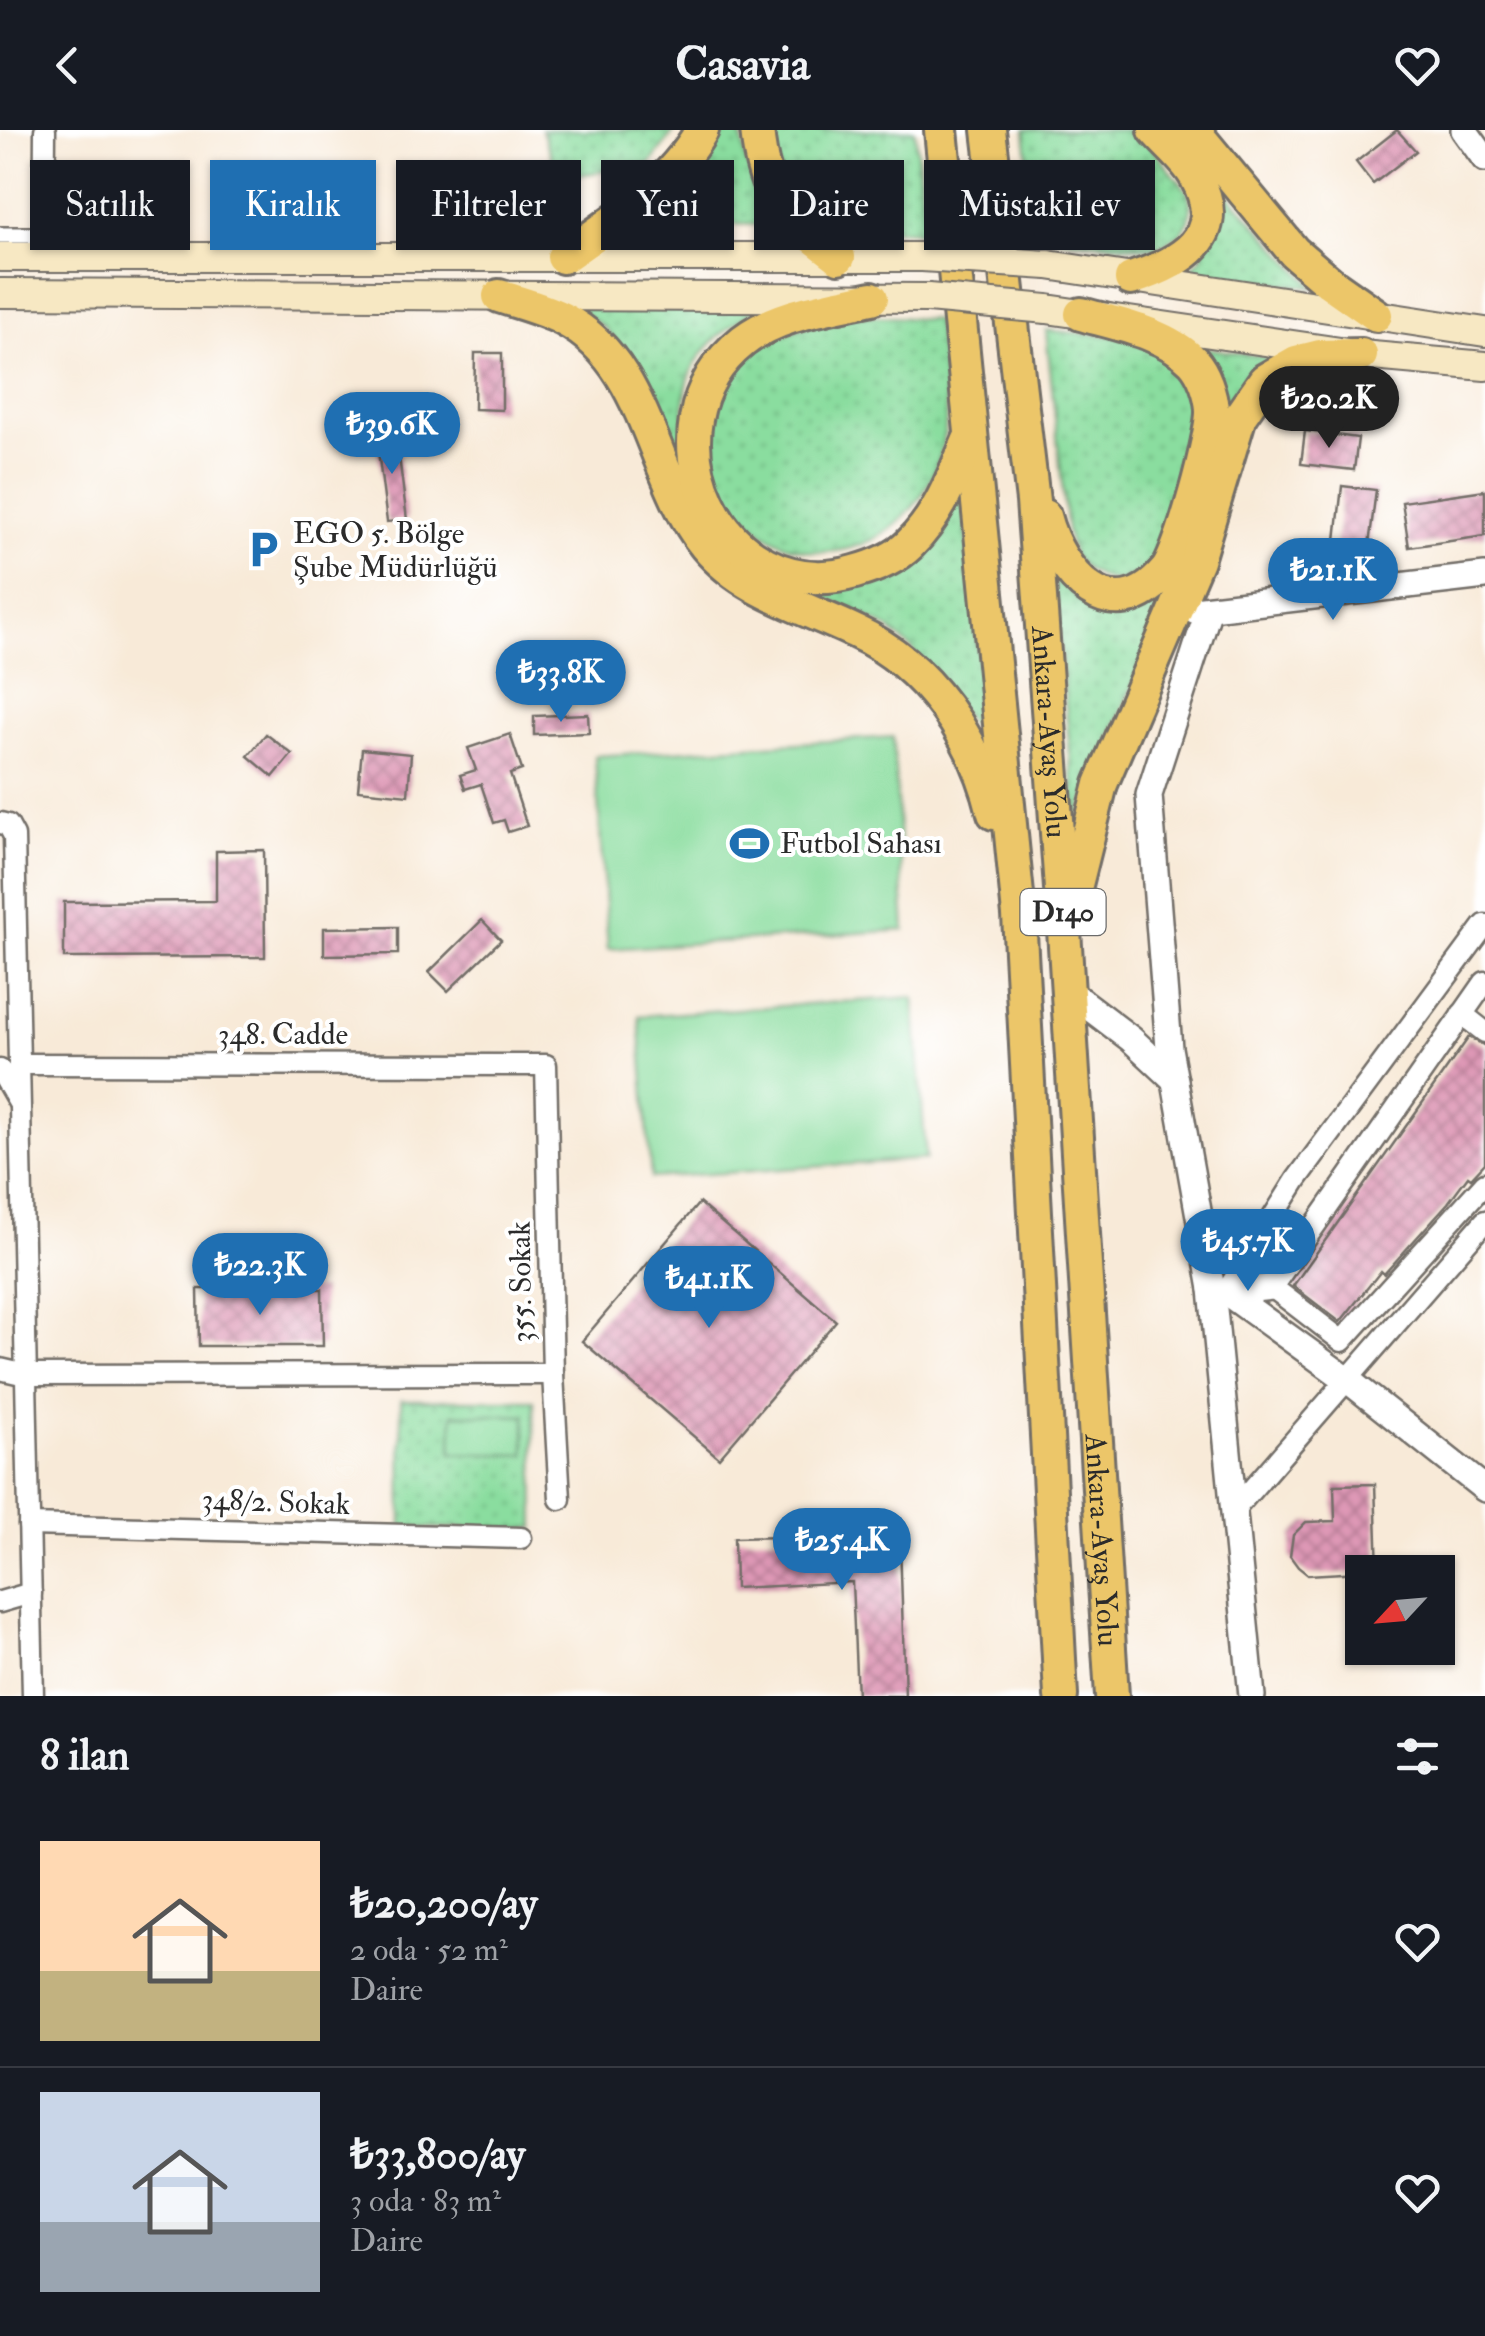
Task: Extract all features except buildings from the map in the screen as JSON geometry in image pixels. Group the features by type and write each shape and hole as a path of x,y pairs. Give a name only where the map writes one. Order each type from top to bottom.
{"highway":[{"path":"562,257 662,184 702,130"},
{"path":"757,130 769,190 791,220 839,257"},
{"name":"Ankara-Ayaş Yolu","path":"941,130 1020,915 1060,1696"},
{"name":"Ankara-Ayaş Yolu","path":"989,130 993,160"},
{"path":"999,160 1002,130"},
{"path":"1131,279 1169,266 1186,254 1199,241 1207,215 1208,204 1194,173 1155,130"},
{"path":"1194,130 1294,252 1376,314"},
{"name":"Ankara-Ayaş Yolu","path":"1003,250 1032,501 1064,930 1112,1696"},
{"path":"499,296 563,318 590,337 623,378 643,414 691,522 706,546 735,573 762,590 859,633 891,652 923,680 954,719 980,764 1020,915"},
{"path":"872,298 784,318 745,340 710,378 693,434 695,467 722,529 752,556 793,575 834,578 871,568 908,547 940,506 971,436"},
{"path":"1025,438 1050,540 1074,579 1105,597 1125,597 1145,589 1168,570 1209,439 1212,411 1208,387 1194,363 1173,346 1134,329 1081,314"},
{"path":"1064,930 1101,784 1196,560 1240,416 1264,380 1296,362 1320,356 1361,355"}],"main road":[{"path":"190,249 562,257 922,257 1048,265 1485,332"},
{"path":"0,257 30,250"},
{"path":"0,293 928,298 1048,309 1361,355 1485,366"}],"street":[{"path":"45,130 45,160"},
{"path":"1464,130 1485,159"},
{"path":"0,235 30,242"},
{"path":"1436,324 1485,320"},
{"path":"1174,612 1485,576"},
{"path":"1210,609 1149,794 1169,1048 1219,1290 1252,1696"},
{"path":"0,823 8,826 14,836 10,1067 20,1104 33,1696"},
{"path":"1219,1290 1485,925"},
{"path":"1272,1287 1485,982"},
{"path":"1068,992 1175,1080"},
{"path":"1462,1014 1485,1032"},
{"name":"348. Cadde","path":"10,1067 546,1064"},
{"name":"355. Sokak","path":"546,1064 552,1374 560,1498"},
{"path":"1219,1290 1272,1287 1342,1341 1485,1182"},
{"path":"1235,1510 1485,1221"},
{"path":"1219,1290 1349,1380 1485,1489"},
{"path":"0,1369 26,1375 552,1374"},
{"name":"348/2. Sokak","path":"30,1525 520,1538"},
{"path":"0,1602 31,1594"}],"green space":[{"path":"542,130 675,130 653,160 601,160 601,172 581,175 581,160 553,160"},
{"path":"713,130 740,130 747,165 754,177 754,225 734,224 734,160 684,160"},
{"path":"772,130 915,130 924,232 904,230 904,160 777,160"},
{"path":"1025,130 1137,130 1188,192 1189,221 1181,233 1155,249 1155,160 1028,160"},
{"path":"1204,168 1315,288 1188,272 1202,257"},
{"path":"570,304 765,304 710,344 687,384 686,432 696,496 626,355 605,328"},
{"path":"844,314 936,320 945,395 943,444 925,490 893,527 849,548 803,550 765,534 735,505 714,468 708,445 710,430 723,382 744,351"},
{"path":"1046,330 1142,339 1186,375 1197,396 1201,418 1164,543 1149,568 1120,582 1087,570 1074,557 1067,532"},
{"path":"1199,347 1272,358 1224,428"},
{"path":"962,481 987,745 912,649 888,628 809,589 864,574"},
{"path":"1054,576 1082,603 1176,582 1076,820"},
{"name":"Futbol Sahası","path":"893,737 905,930 608,949 595,756"},
{"path":"914,997 926,1159 651,1178 639,1016"},
{"path":"401,1400 534,1400 535,1528 402,1528"},
{"path":"453,1414 525,1416 525,1455 452,1453"}],"place":[{"name":"EGO 5. Bölge Şube Müdürlüğü","path":"263,550"},
{"name":"Futbol Sahası","path":"750,843"}]}
